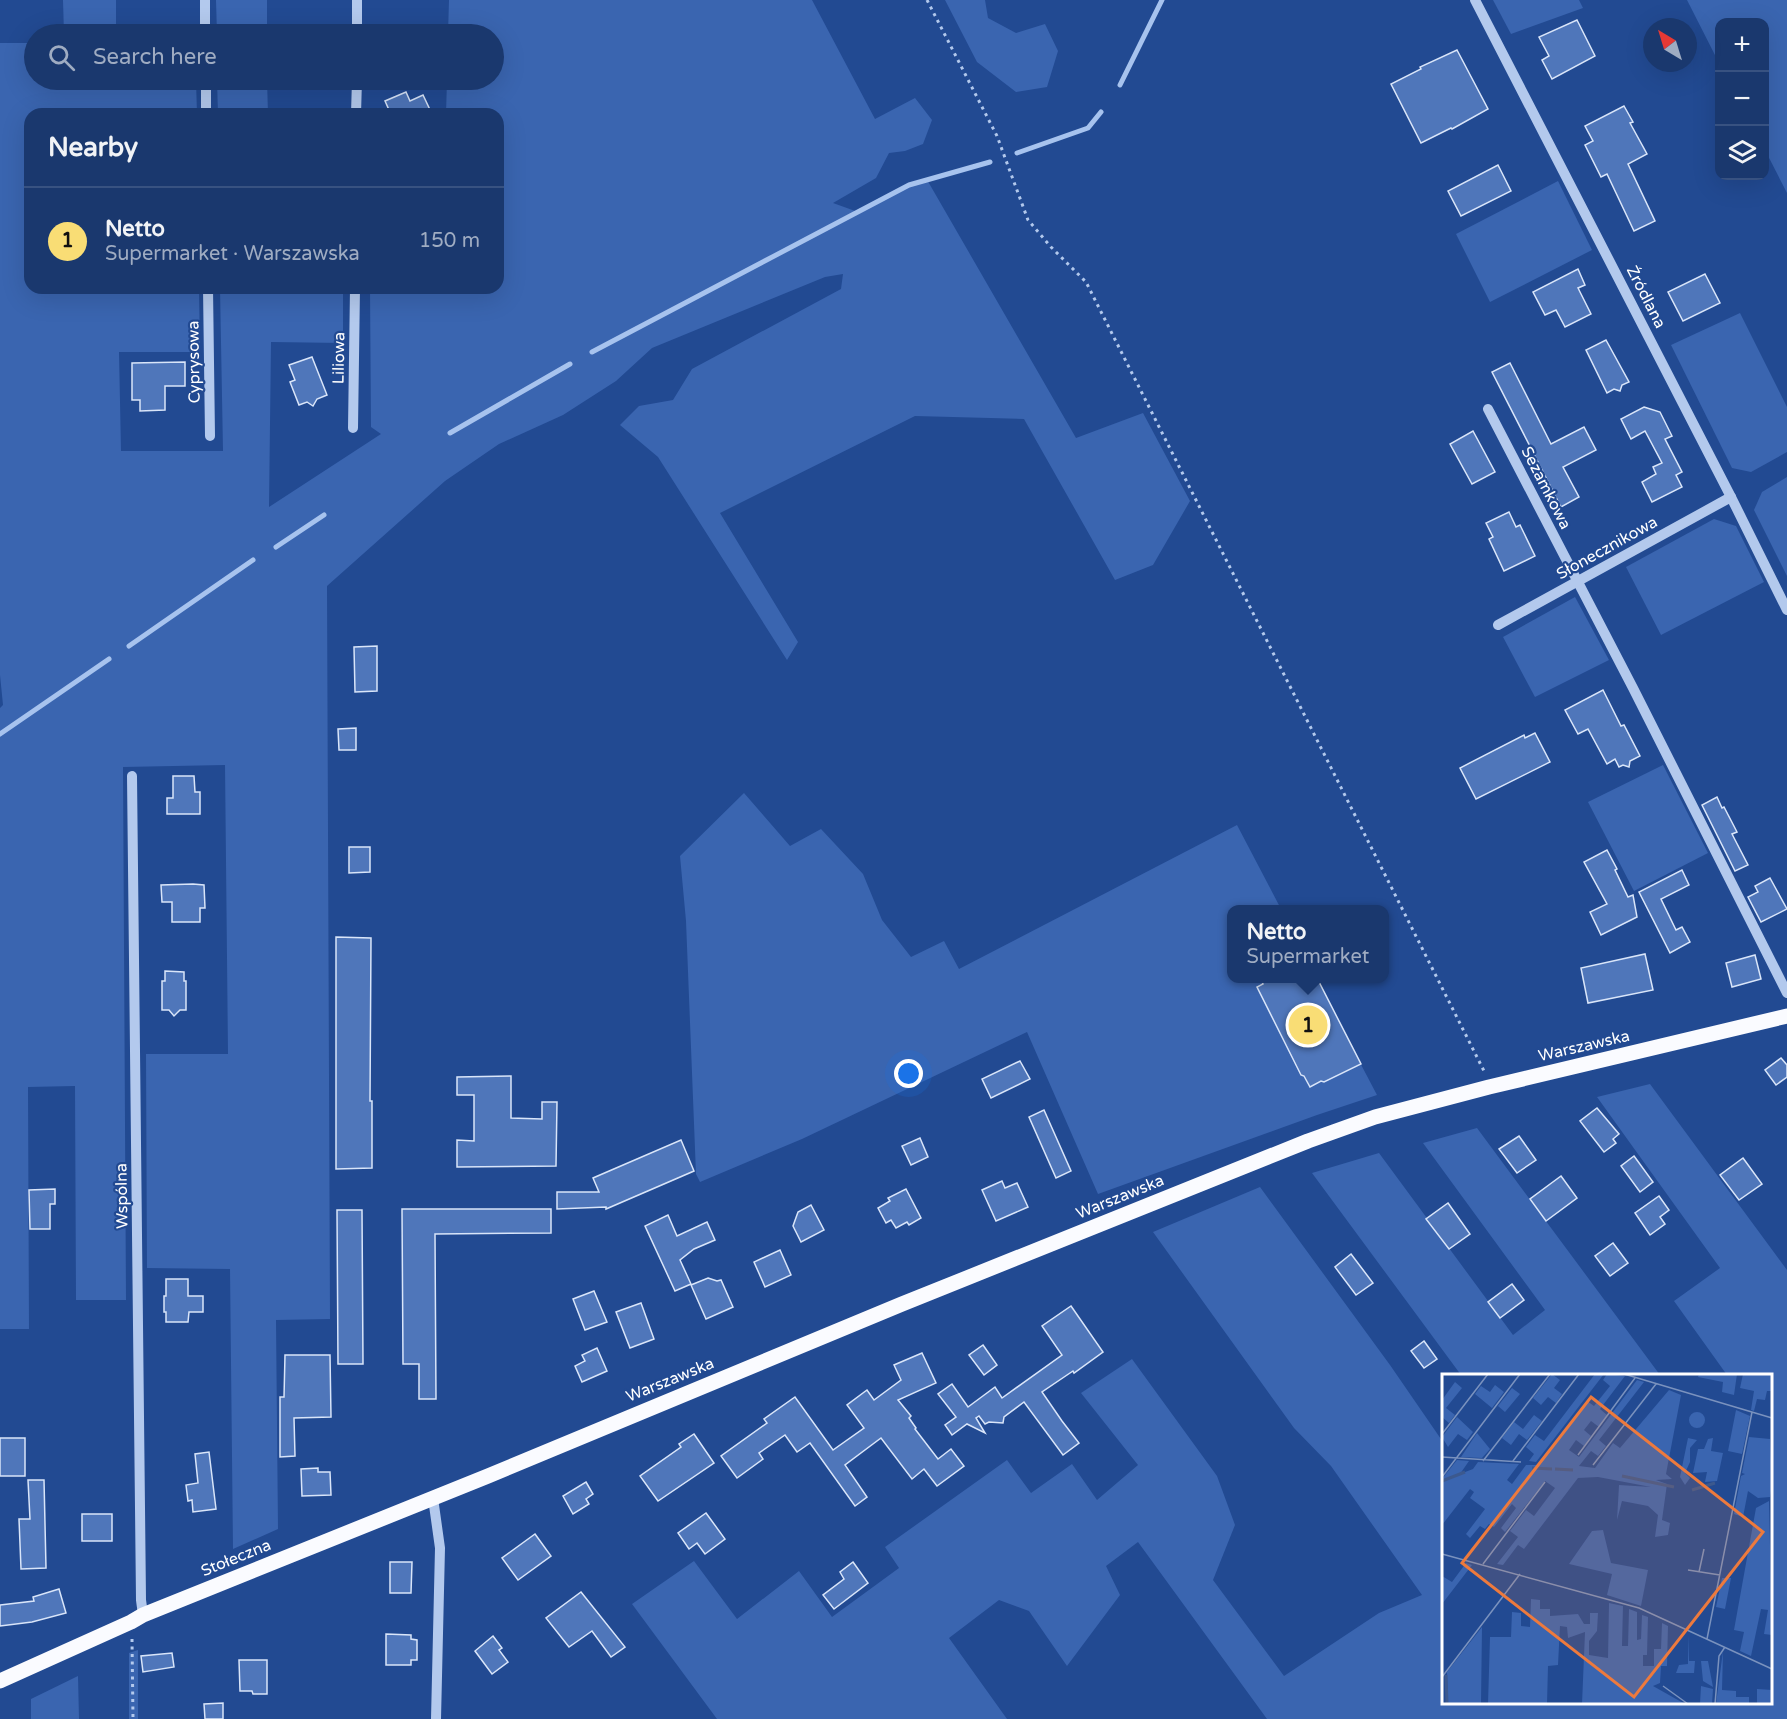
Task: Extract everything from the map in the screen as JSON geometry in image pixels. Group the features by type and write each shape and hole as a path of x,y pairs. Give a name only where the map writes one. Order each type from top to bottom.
{"main road":[{"name":"Warszawska","path":"488,1476 902,1304 1308,1141 1375,1117 1489,1087 1787,1016"},
{"name":"Stołeczna","path":"0,1681 137,1619 488,1476"}],"street":[{"path":"205,0 206,24"},
{"path":"357,0 357,24"},
{"name":"Źródlana","path":"1475,0 1787,610"},
{"path":"206,90 206,108"},
{"path":"356,108 357,90"},
{"name":"Cyprysowa","path":"208,294 210,436"},
{"name":"Liliowa","path":"353,429 355,294"},
{"name":"Sezamkowa","path":"1488,409 1633,688 1787,993"},
{"name":"Słonecznikowa","path":"1498,626 1731,497"},
{"name":"Wspólna","path":"132,776 141,1600 137,1619"},
{"path":"433,1498 440,1548 436,1719"}],"path":[{"path":"927,0 997,136 1028,220 1086,282 1478,1057 1489,1087"},
{"path":"133,1719 137,1619"}],"shaded area":[{"path":"63,0 116,0 116,24 64,24"},
{"path":"216,0 267,0 267,24 217,24"},
{"path":"449,0 812,0 875,119 915,98 932,120 923,144 905,151 889,153 876,178 833,203 858,212 926,178 1076,438 1143,413 1190,501 1153,565 1115,580 1024,419 915,416 720,513 798,642 787,660 658,457 620,425 639,406 673,400 692,369 841,289 843,274 825,277 652,348 616,381 563,415 499,444 445,481 327,586 330,1319 276,1320 278,1529 233,1549 230,1269 147,1268 146,1054 228,1054 225,765 123,767 126,1300 76,1300 75,1086 28,1087 29,1329 0,1329 0,708 3,705 0,675 0,43 24,43 24,90 196,90 197,108 24,108 24,294 199,294 200,352 119,352 121,451 223,451 220,294 343,294 343,343 271,342 269,507 381,434 371,427 370,294 504,294 504,108 446,108 447,90 504,90 504,24 448,24"},
{"path":"945,0 985,0 988,18 1016,33 1045,24 1058,51 1047,87 1016,92 977,62"},
{"path":"1493,0 1579,0 1583,8 1511,34"},
{"path":"1687,0 1787,0 1787,193 1769,158 1769,18 1715,18 1715,55"},
{"path":"217,90 267,90 268,108 218,108"},
{"path":"1558,181 1592,250 1490,302 1456,234"},
{"path":"1740,313 1787,407 1787,452 1751,472 1732,468 1671,345"},
{"path":"1787,477 1787,576 1754,510 1762,492"},
{"path":"1714,519 1736,526 1764,582 1661,635 1626,567"},
{"path":"1575,597 1609,660 1535,697 1503,637"},
{"path":"1663,765 1708,853 1634,891 1588,802"},
{"path":"744,793 790,846 821,829 863,874 882,920 911,957 944,941 959,969 1237,825 1279,905 1227,905 1227,983 1318,983 1377,1095 1098,1194 1027,1032 802,1139 700,1182 696,1174 686,921 680,856"},
{"path":"1650,1084 1787,1270 1787,1719 1267,1719 1138,1542 1106,1566 1120,1595 1067,1666 1029,1611 999,1600 949,1638 1007,1719 717,1719 632,1604 694,1561 737,1619 799,1571 832,1617 899,1568 885,1547 1007,1460 1031,1493 1072,1464 1097,1500 1138,1465 1081,1393 1132,1359 1217,1476 1235,1525 1213,1580 1284,1676 1379,1613 1422,1595 1331,1466 1294,1428 1153,1232 1260,1187 1390,1365 1442,1441 1442,1704 1772,1704 1772,1374 1726,1374 1674,1301 1720,1268 1597,1097"},
{"path":"1477,1128 1659,1374 1460,1374 1312,1173 1379,1153 1513,1335 1545,1310 1423,1143"},
{"path":"138,1650 138,1719 129,1719 129,1653"},
{"path":"78,1676 79,1719 31,1719 31,1699"}],"building":[{"path":"1577,20 1595,56 1552,79 1542,60 1549,56 1539,37"},
{"path":"1457,50 1488,109 1421,143 1391,84 1421,69 1420,67"},
{"path":"406,92 410,101 423,95 429,108 388,108 385,101"},
{"path":"1624,106 1633,122 1630,123 1647,154 1628,164 1655,221 1634,231 1607,174 1601,177 1585,145 1593,141 1585,126"},
{"path":"1498,165 1511,191 1461,216 1448,191"},
{"path":"1578,269 1585,285 1578,288 1591,314 1565,327 1556,310 1545,315 1533,292"},
{"path":"1705,274 1720,303 1683,321 1668,292"},
{"path":"1606,340 1629,382 1622,385 1620,391 1614,389 1607,393 1586,350"},
{"path":"312,357 327,395 317,399 313,406 307,402 299,405 290,382 295,380 289,365"},
{"path":"185,362 185,386 165,386 165,410 140,411 140,400 132,400 132,363"},
{"path":"1510,363 1551,444 1584,427 1596,450 1563,467 1579,497 1561,507 1492,372"},
{"path":"1644,407 1660,412 1672,436 1665,439 1682,472 1676,475 1682,487 1652,502 1642,482 1656,474 1653,467 1662,463 1645,431 1631,439 1621,419"},
{"path":"1473,431 1495,472 1472,484 1450,444"},
{"path":"1509,512 1516,527 1520,525 1535,556 1504,571 1489,539 1493,537 1486,523"},
{"path":"377,646 377,691 355,692 354,647"},
{"path":"1603,690 1621,726 1624,725 1640,756 1630,761 1629,767 1623,765 1619,767 1615,759 1607,764 1588,729 1578,734 1565,710"},
{"path":"356,728 356,750 339,750 338,729"},
{"path":"1535,733 1550,762 1476,799 1460,768 1524,735 1525,738"},
{"path":"173,776 194,776 195,792 200,792 200,814 167,814 167,798 173,798"},
{"path":"1717,797 1737,832 1732,834 1748,865 1735,871 1702,805"},
{"path":"349,847 370,847 370,872 349,873"},
{"path":"1607,850 1628,897 1633,895 1637,917 1601,935 1590,912 1607,904 1584,862"},
{"path":"1682,870 1689,885 1661,899 1676,930 1682,927 1690,942 1670,953 1639,892"},
{"path":"1770,878 1787,909 1761,922 1748,897 1758,892 1755,886"},
{"path":"161,885 204,885 205,908 200,908 200,922 172,922 172,902 162,902"},
{"path":"336,937 371,938 372,1168 336,1169"},
{"path":"1645,954 1653,990 1588,1003 1581,968"},
{"path":"1755,955 1761,979 1732,987 1726,963"},
{"path":"165,971 184,972 184,981 186,981 186,1010 180,1010 174,1016 169,1010 162,1010 162,981 165,981"},
{"path":"1320,983 1361,1064 1310,1087 1301,1075 1257,987 1263,984"},
{"path":"1781,1058 1787,1065 1787,1077 1776,1085 1765,1070"},
{"path":"1020,1061 1030,1079 991,1098 982,1079"},
{"path":"511,1076 511,1118 542,1119 542,1102 557,1102 556,1166 457,1167 457,1140 474,1141 474,1095 457,1095 457,1077"},
{"path":"1597,1108 1619,1134 1613,1139 1616,1143 1604,1152 1580,1121"},
{"path":"1044,1110 1071,1171 1056,1178 1029,1117"},
{"path":"1519,1136 1536,1160 1517,1173 1499,1149"},
{"path":"920,1138 928,1157 911,1165 902,1146"},
{"path":"681,1140 694,1171 606,1209 606,1207 557,1209 557,1192 599,1192 593,1178"},
{"path":"1634,1156 1653,1182 1640,1192 1621,1166"},
{"path":"1743,1158 1762,1184 1739,1200 1720,1175"},
{"path":"1561,1176 1577,1198 1546,1221 1530,1199"},
{"path":"1002,1181 1005,1188 1017,1183 1028,1207 996,1221 982,1190"},
{"path":"55,1189 55,1204 50,1204 50,1229 30,1229 29,1190"},
{"path":"906,1189 921,1218 909,1225 907,1222 896,1228 891,1220 886,1223 878,1208 890,1201 888,1198"},
{"path":"1659,1196 1669,1210 1660,1217 1665,1224 1650,1235 1635,1213"},
{"path":"1448,1203 1470,1234 1449,1249 1426,1219"},
{"path":"811,1205 824,1230 801,1242 793,1226 798,1212"},
{"path":"402,1209 551,1209 551,1233 435,1234 436,1399 419,1399 419,1364 403,1364"},
{"path":"337,1210 362,1210 363,1364 338,1364"},
{"path":"668,1215 677,1236 707,1222 715,1240 694,1249 680,1260 691,1284 675,1291 645,1226"},
{"path":"1613,1243 1628,1263 1610,1276 1595,1256"},
{"path":"780,1250 791,1275 765,1287 754,1262"},
{"path":"1351,1254 1373,1283 1356,1295 1335,1267"},
{"path":"708,1278 721,1280 733,1307 706,1319 691,1285"},
{"path":"166,1279 188,1279 188,1296 203,1296 203,1312 189,1312 188,1322 166,1322 164,1296 166,1296"},
{"path":"1512,1284 1524,1300 1500,1318 1488,1302"},
{"path":"594,1291 607,1322 585,1330 573,1299"},
{"path":"641,1303 654,1339 630,1348 616,1312"},
{"path":"1071,1306 1103,1352 1042,1392 1079,1443 1063,1455 1024,1402 1004,1417 1003,1423 985,1424 979,1416 976,1418 985,1433 967,1424 952,1435 945,1425 956,1417 938,1394 952,1384 968,1407 995,1387 1002,1398 1062,1355 1042,1326"},
{"path":"1424,1341 1437,1359 1424,1368 1411,1351"},
{"path":"983,1345 997,1365 984,1375 969,1355"},
{"path":"597,1348 607,1371 582,1382 575,1366 585,1361 582,1355"},
{"path":"922,1353 936,1383 898,1400 911,1416 909,1418 915,1429 938,1459 951,1449 964,1466 937,1486 924,1469 912,1479 881,1438 845,1465 867,1497 855,1506 810,1443 797,1452 785,1435 759,1453 763,1459 737,1478 721,1456 767,1423 764,1419 795,1397 833,1450 864,1428 847,1405 867,1390 874,1400 901,1380 894,1365"},
{"path":"285,1355 330,1355 331,1417 294,1418 295,1456 280,1457 280,1397 284,1397"},
{"path":"694,1434 714,1463 658,1501 640,1476 681,1447 679,1444"},
{"path":"0,1438 25,1438 25,1476 0,1476"},
{"path":"209,1452 216,1509 193,1512 192,1500 188,1501 186,1485 198,1483 195,1454"},
{"path":"318,1468 318,1472 330,1472 331,1495 302,1496 301,1469"},
{"path":"28,1480 44,1480 46,1568 21,1569 19,1519 30,1519"},
{"path":"586,1482 593,1494 586,1499 589,1504 573,1514 563,1496"},
{"path":"706,1513 725,1539 705,1554 697,1543 689,1549 678,1533"},
{"path":"82,1514 112,1514 112,1541 82,1541"},
{"path":"535,1534 551,1556 518,1580 502,1558"},
{"path":"390,1562 412,1562 411,1593 390,1593"},
{"path":"853,1562 868,1583 834,1609 823,1595 844,1579 840,1572"},
{"path":"59,1589 66,1613 32,1622 0,1626 0,1605 34,1601 33,1597"},
{"path":"581,1592 625,1647 611,1657 592,1631 569,1647 546,1618"},
{"path":"386,1634 411,1635 411,1639 417,1640 417,1660 411,1660 411,1665 386,1665"},
{"path":"493,1636 508,1662 492,1674 475,1651"},
{"path":"172,1653 174,1667 143,1672 141,1656"},
{"path":"239,1660 267,1660 267,1694 240,1691"},
{"path":"223,1703 223,1719 205,1719 204,1704"}],"waterway":[{"path":"1120,85 1162,0"},
{"path":"1017,153 1088,128 1101,112"},
{"path":"592,352 909,185 990,162"},
{"path":"450,433 570,364"},
{"path":"276,547 324,515"},
{"path":"129,646 253,560"},
{"path":"0,734 109,659"}],"place":[{"name":"Netto","path":"1308,1025"}]}
